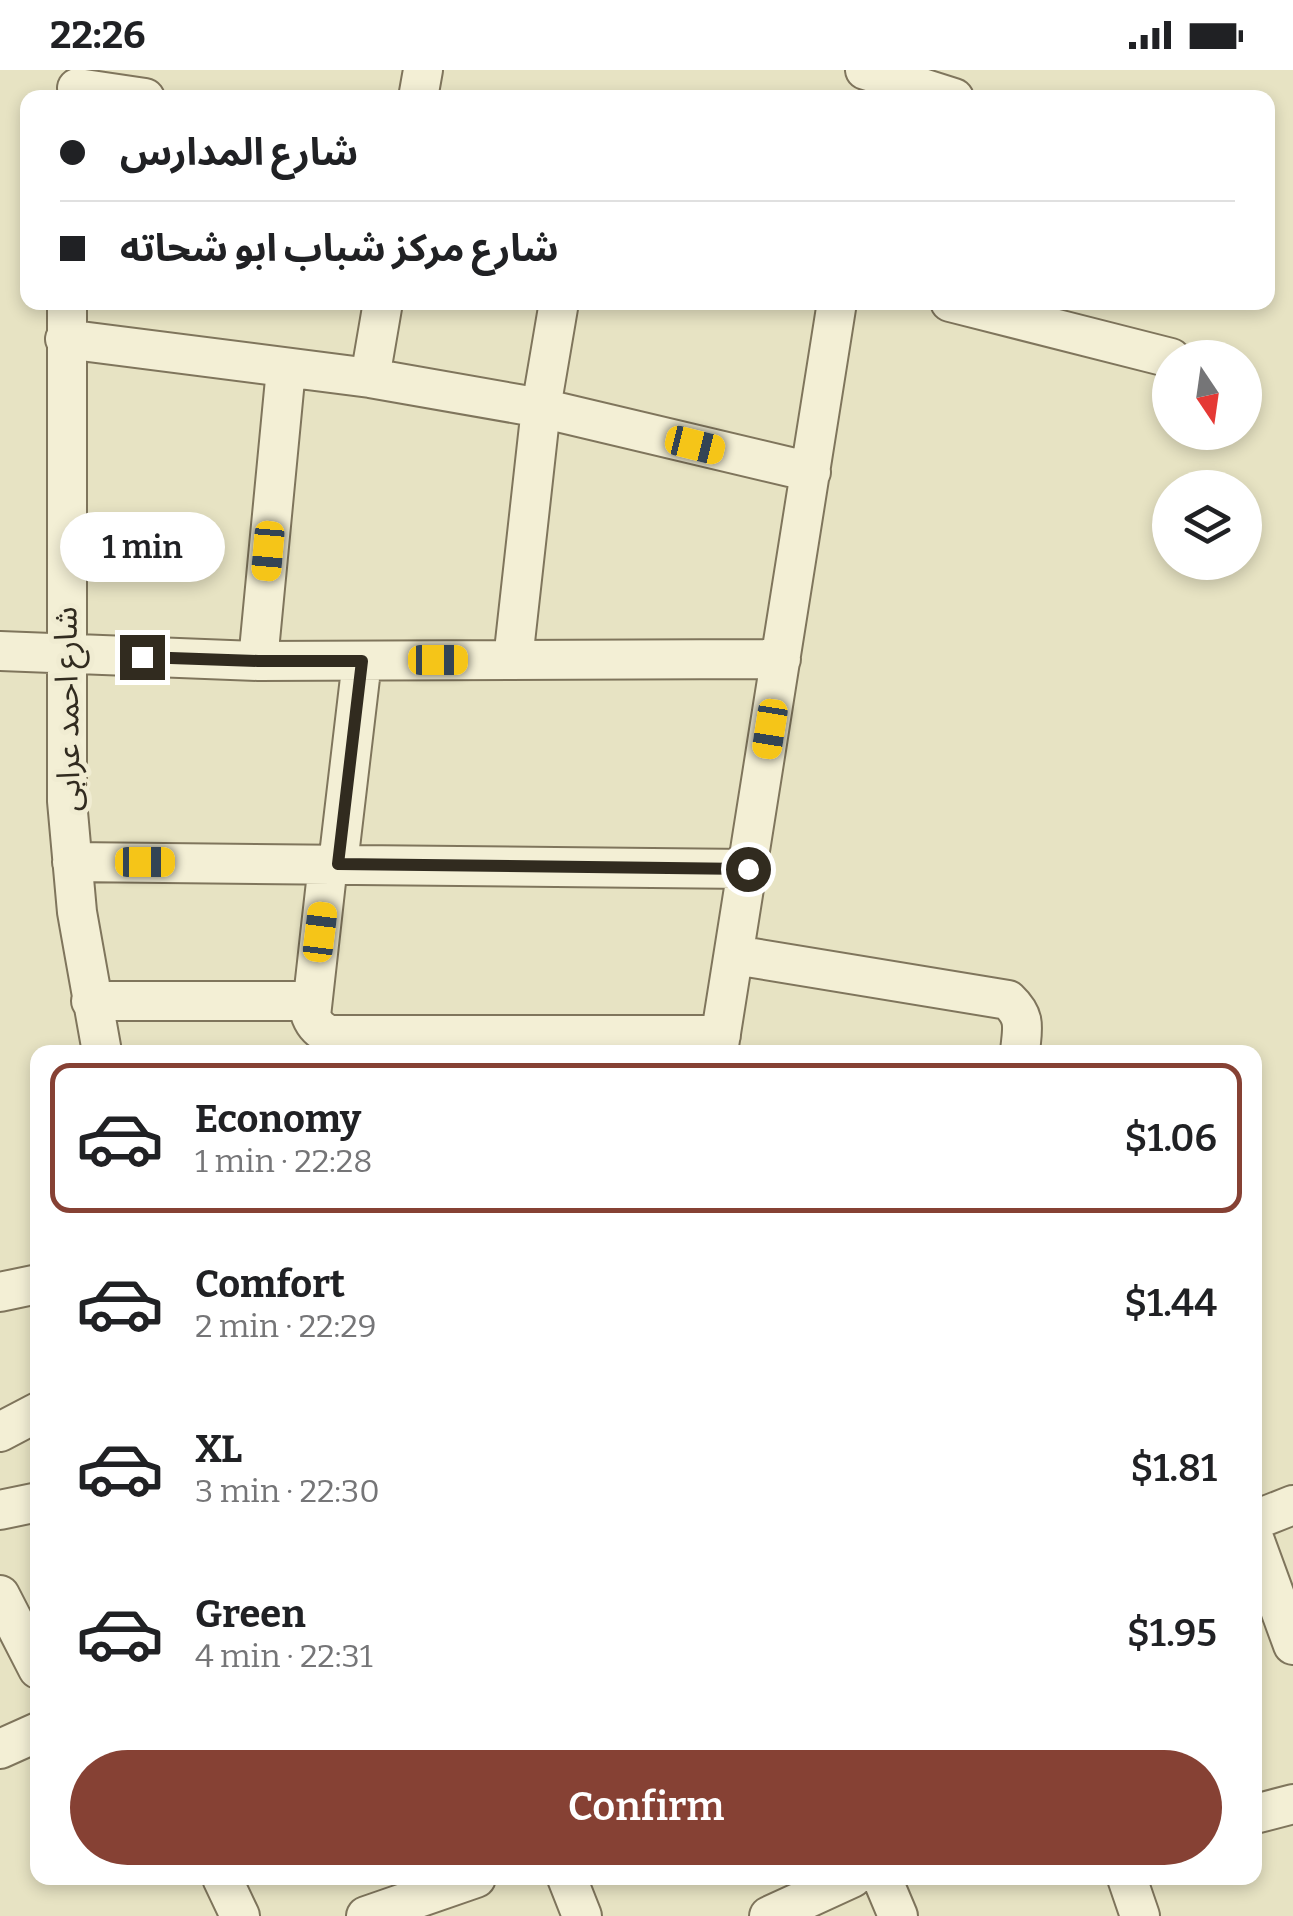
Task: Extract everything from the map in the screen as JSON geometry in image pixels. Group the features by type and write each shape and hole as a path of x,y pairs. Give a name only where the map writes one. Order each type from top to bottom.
{"street":[{"path":"871,78 921,90"},
{"path":"77,85 103,90"},
{"path":"370,378 381,310"},
{"path":"513,660 541,408 558,310"},
{"path":"362,661 312,1001 311,1016 318,1028 330,1035 720,1044 837,310"},
{"path":"981,310 1152,353"},
{"path":"66,321 286,368 370,378 541,408 811,472"},
{"name":"شارع احمد عرابى","path":"66,321 68,801 77,912 101,1045"},
{"path":"258,661 286,368"},
{"path":"0,650 258,661 782,659"},
{"path":"72,862 748,869"},
{"path":"734,955 1008,1000 1019,1011 1020,1045"},
{"path":"92,1001 312,1001"},
{"path":"0,1292 30,1286"},
{"path":"0,1432 30,1416"},
{"path":"0,1510 30,1504"},
{"path":"1262,1517 1293,1506"},
{"path":"1262,1560 1293,1645"},
{"path":"0,1596 30,1654"},
{"path":"0,1749 30,1736"},
{"path":"1262,1812 1293,1804"},
{"path":"225,1885 240,1916"},
{"path":"391,1904 453,1885"},
{"path":"570,1885 582,1916"},
{"path":"1130,1885 1140,1916"},
{"path":"769,1916 885,1887"}],"route":[{"path":"142,657 362,661 338,864 748,869"}]}
